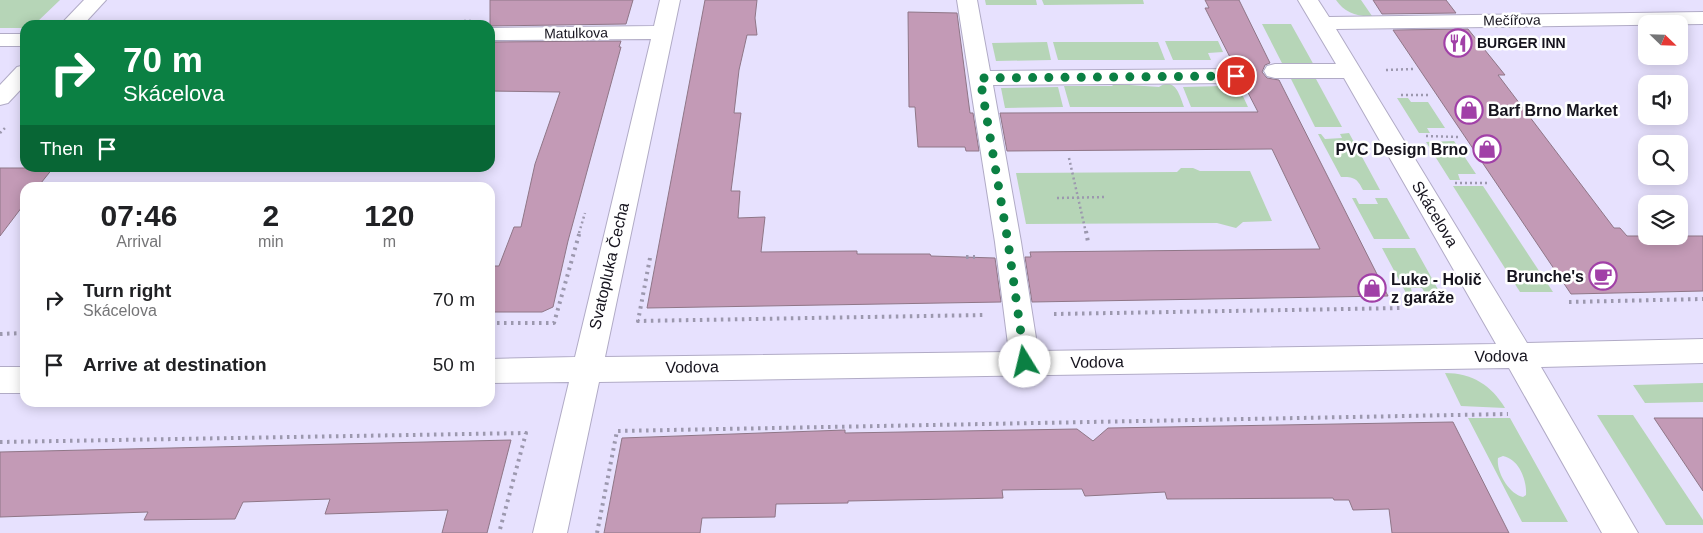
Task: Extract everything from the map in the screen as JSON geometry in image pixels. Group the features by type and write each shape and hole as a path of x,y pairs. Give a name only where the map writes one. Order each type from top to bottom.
{"street":[{"path":"77,20 96,0"},
{"name":"Svatopluka Čecha","path":"550,533 670,0"},
{"path":"967,0 1008,242 1025,362"},
{"name":"Skácelova","path":"1308,0 1519,356 1621,533"},
{"name":"Mečířova","path":"1321,23 1703,18"},
{"name":"Matulkova","path":"495,27 662,32"},
{"path":"0,40 20,40"},
{"path":"1275,71 1351,71"},
{"path":"980,78 1236,76"},
{"path":"0,98 20,77"},
{"name":"Vodova","path":"495,371 1519,356 1703,351"},
{"path":"0,380 20,380"}],"path":[{"path":"1380,70 1413,69"},
{"path":"1068,158 1088,242"},
{"path":"1057,198 1106,198"},
{"path":"495,323 554,323 585,212"},
{"path":"1569,302 1703,299"},
{"path":"1046,314 1404,308"},
{"path":"638,322 986,315"},
{"path":"0,334 20,333"},
{"path":"597,533 617,431 1508,414"},
{"path":"0,442 526,433 499,533"}],"green space":[{"path":"0,0 60,0 39,20 20,20 20,28 0,28"},
{"path":"985,0 1036,0 1037,5 986,5"},
{"path":"1042,0 1143,0 1144,4 1044,5"},
{"path":"1336,0 1361,0 1372,16 1361,16 1351,13"},
{"path":"1262,24 1291,24 1315,67 1304,67 1301,63 1285,63 1287,67 1284,67"},
{"path":"1165,41 1218,41 1223,52 1208,53 1211,60 1173,60"},
{"path":"1047,42 1051,60 996,61 992,43"},
{"path":"1053,42 1158,42 1165,60 1058,60"},
{"path":"1291,79 1316,79 1342,127 1315,127"},
{"path":"1114,84 1159,87 1169,84 1176,89 1184,107 1070,107 1064,86 1112,86"},
{"path":"1223,86 1226,92 1241,92 1248,107 1191,107 1183,87"},
{"path":"1058,87 1063,107 1005,108 1001,88"},
{"path":"1397,98 1408,98 1411,102 1428,102 1445,128 1427,128 1430,133 1419,133"},
{"path":"1349,133 1380,190 1363,190 1355,179 1341,177 1318,134 1321,134 1325,139 1342,138 1340,134"},
{"path":"1454,141 1476,174 1458,174 1460,180 1450,180 1426,142"},
{"path":"1181,168 1193,168 1200,171 1250,171 1272,221 1243,222 1236,228 1217,223 1026,224 1016,173 1177,172"},
{"path":"1453,186 1483,186 1553,292 1520,292"},
{"path":"1352,198 1356,198 1359,204 1378,204 1375,198 1387,198 1410,239 1374,239"},
{"path":"1382,248 1415,248 1440,293 1425,293 1422,288 1411,288 1412,293 1406,293"},
{"path":"1445,373 1464,375 1480,382 1494,393 1505,408 1461,406"},
{"path":"1703,383 1703,402 1645,403 1633,385"},
{"path":"1597,415 1633,415 1703,520 1703,525 1666,525"},
{"path":"1468,418 1510,418 1568,522 1522,522","holes":["1503,456 1509,458 1521,471 1526,489 1526,495 1523,497 1513,492 1501,476 1498,458"]}],"building":[{"path":"490,0 633,0 626,24 495,26 495,20 490,20"},
{"path":"705,0 757,0 755,18 757,35 747,35 739,70 734,113 741,113 731,191 740,191 738,218 765,217 761,252 857,251 857,254 930,254 931,256 995,258 1001,302 647,308"},
{"path":"1205,0 1239,0 1270,63 1265,65 1262,72 1267,78 1279,80 1388,296 1032,302 1025,257 1031,257 1030,252 1320,249 1272,149 1007,151 1000,113 1258,112 1243,83 1246,82 1249,75 1244,69 1235,67 1205,8 1209,8"},
{"path":"1373,0 1446,0 1456,13 1382,14"},
{"path":"908,12 957,13 970,113 973,113 979,151 966,151 965,147 918,147 915,107 909,107"},
{"path":"1468,29 1505,75 1498,75 1614,228 1620,228 1627,236 1638,236 1638,245 1688,245 1688,236 1703,236 1703,291 1571,294 1393,30"},
{"path":"621,41 619,47 621,47 568,241 553,307 542,312 495,312 495,266 499,266 514,227 521,227 535,164 560,92 495,91 495,42"},
{"path":"0,168 20,168 20,172 50,172 42,182 20,182 20,210 0,236"},
{"path":"1654,418 1703,418 1703,491"},
{"path":"1453,422 1509,533 1392,533 1389,509 1353,510 1349,500 1334,500 1333,498 1167,499 1165,492 1085,496 1082,489 1002,490 1003,498 776,504 775,517 702,518 700,533 604,533 622,438 845,430 845,433 1077,429 1093,441 1108,428"},
{"path":"511,440 487,533 442,533 448,510 325,514 330,499 243,502 235,519 144,520 148,512 0,517 0,452"}],"place":[{"name":"BURGER INN","path":"1458,43"},
{"name":"Barf Brno Market","path":"1469,110"},
{"name":"PVC Design Brno","path":"1487,149"},
{"name":"Brunche's","path":"1603,276"},
{"name":"Luke - Holič z garáže","path":"1372,288"}],"route":[{"path":"1025,362 1008,242 980,78 1236,76"}]}
